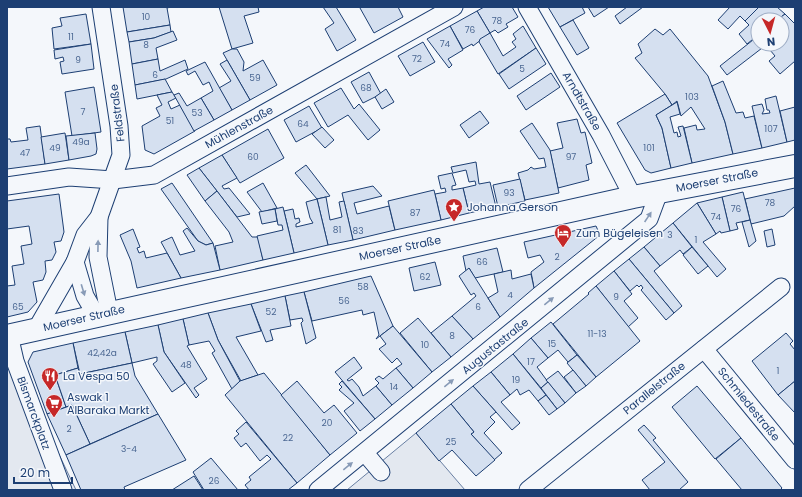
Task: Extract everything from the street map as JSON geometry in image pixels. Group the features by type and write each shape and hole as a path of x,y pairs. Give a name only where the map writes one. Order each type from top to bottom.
{"street":[{"name":"Feldstraße","path":"37,328 75,262 86,235 99,217 121,155 119,126 101,7"},
{"name":"Mühlenstraße","path":"7,186 70,177 113,180 154,175 454,7"},
{"name":"Arndtstraße","path":"527,7 601,135 633,197"},
{"name":"Moerser Straße","path":"8,336 37,328 633,197 795,166"},
{"name":"Augustastraße","path":"318,490 649,218 659,192"},
{"name":"Feldstraße","path":"99,217 98,257 102,314"},
{"path":"75,262 85,296 102,314"},
{"name":"Parallelstraße","path":"528,490 781,287"},
{"name":"Bismarckplatz","path":"8,336 15,361 63,490"},
{"name":"Schmiedestraße","path":"704,349 795,460"},
{"path":"364,453 381,472"}],"shaded area":[{"path":"7,362 43,421 76,490 7,490"},
{"path":"416,433 465,490 347,490"}],"building":[{"path":"123,7 171,7 167,8 170,25 127,32"},
{"path":"219,7 258,7 259,12 244,16 253,43 232,49"},
{"path":"323,7 336,7 356,40 337,51 325,29 334,23"},
{"path":"398,7 403,17 374,33 360,8"},
{"path":"484,7 512,7 518,17 506,24 508,27 498,33 495,30 490,33 477,11"},
{"path":"548,7 582,7 585,13 560,27"},
{"path":"588,7 609,7 594,17"},
{"path":"627,7 643,7 620,24 615,16"},
{"path":"730,7 759,7 754,12 750,12 750,16 745,21 740,16 728,29 718,20"},
{"path":"759,7 777,7 783,12 754,12"},
{"path":"477,11 490,33 473,46 472,44 463,49 450,26"},
{"path":"86,14 91,44 54,49 52,28 62,26 60,18"},
{"path":"750,16 750,42 747,44 739,34 749,25 745,21"},
{"path":"790,19 795,24 795,61 780,74 769,61 775,56 772,52 790,52"},
{"path":"573,20 589,48 577,55 560,27"},
{"path":"170,25 171,32 154,38 129,42 127,32"},
{"path":"450,26 463,50 448,59 452,65 449,68 427,39"},
{"path":"523,26 536,48 498,74 479,42 480,39 490,33 503,56 516,47 512,42 516,39 513,34"},
{"path":"655,29 663,35 670,29 708,76 725,122 733,154 692,163 684,128 696,125 697,130 705,129 691,107 681,116 677,101 672,105 665,94 635,58 642,53 638,44"},
{"path":"173,31 177,40 156,48 158,59 132,64 129,42 154,38"},
{"path":"423,42 435,62 410,76 398,56"},
{"path":"750,42 750,52 757,52 727,75 720,66"},
{"path":"91,44 94,69 62,74 60,62 64,61 63,57 55,59 54,50"},
{"path":"536,48 546,64 509,89 499,74"},
{"path":"232,49 237,49 244,62 243,71 263,60 277,85 250,100 223,53"},
{"path":"158,59 160,71 185,60 188,69 166,79 135,85 132,64"},
{"path":"227,60 250,100 232,110 219,88 231,81 220,64"},
{"path":"205,62 232,110 214,120 201,98 213,91 209,82 203,85 195,71 188,75 186,71"},
{"path":"369,72 381,94 363,103 351,82"},
{"path":"551,73 560,87 526,110 517,96"},
{"path":"165,79 172,92 137,99 135,85"},
{"path":"723,81 736,113 743,112 745,118 754,116 762,148 733,154 725,122 712,86"},
{"path":"94,87 101,132 72,136 65,92"},
{"path":"341,88 354,109 359,104 380,130 368,140 348,115 328,127 314,103"},
{"path":"386,89 394,102 382,109 375,97"},
{"path":"172,92 176,98 168,102 171,109 180,105 195,131 154,154 145,150 142,126 160,116 156,108 162,105 157,95"},
{"path":"179,93 187,106 201,98 214,120 194,131 174,95"},
{"path":"665,94 672,105 656,115 662,128 671,168 651,173 645,170 617,123"},
{"path":"776,96 787,142 762,148 752,106 762,104 764,110 762,114 770,113 769,110 767,110 765,99"},
{"path":"677,102 680,114 670,117 674,133 677,132 678,137 681,136 678,127 683,126 692,163 671,168 662,128 656,115"},
{"path":"309,106 322,128 296,142 284,120"},
{"path":"795,107 795,140 787,142 780,111"},
{"path":"480,111 489,123 469,138 460,125"},
{"path":"577,119 581,133 585,132 592,163 586,165 589,180 558,188 550,151 563,148 557,123"},
{"path":"532,123 550,150 559,193 525,200 518,173 528,170 531,167 534,169 546,167 544,158 539,159 520,131"},
{"path":"40,126 45,164 7,169 7,139 10,139 11,142 28,140 26,128"},
{"path":"322,127 334,140 325,148 312,134"},
{"path":"268,129 284,158 240,183 222,155"},
{"path":"65,133 69,160 45,164 41,137"},
{"path":"95,133 97,149 96,154 69,160 66,136"},
{"path":"222,155 237,178 222,186 224,189 229,188 250,214 237,217 199,168"},
{"path":"476,162 479,184 490,182 496,207 469,213 463,188 476,185 475,181 469,182 466,170 453,173 451,167"},
{"path":"306,165 330,196 317,199 295,173"},
{"path":"199,168 217,191 205,201 187,175"},
{"path":"452,173 456,185 452,186 452,190 463,188 469,213 441,220 435,194 446,192 445,188 441,189 438,176"},
{"path":"520,179 525,201 498,207 493,185"},
{"path":"172,183 213,243 206,245 198,241 161,189"},
{"path":"263,183 277,208 262,212 247,192"},
{"path":"373,186 382,196 354,203 357,214 389,206 395,230 353,240 342,193"},
{"path":"795,188 795,206 784,216 751,224 745,199"},
{"path":"434,190 441,220 395,230 388,201"},
{"path":"217,191 252,237 258,237 263,260 220,270 215,246 233,242 229,232 205,201"},
{"path":"743,192 750,220 736,223 738,229 730,231 722,197"},
{"path":"59,194 64,232 61,241 54,242 56,252 52,260 45,261 46,272 43,280 33,282 37,302 28,312 7,317 7,286 15,285 12,266 24,264 21,246 32,244 29,226 7,229 7,201"},
{"path":"326,197 330,220 342,217 339,202 344,201 353,240 328,245 317,199"},
{"path":"722,197 730,231 721,233 720,231 716,234 697,203"},
{"path":"317,199 328,245 294,253 284,211 293,209 295,219 299,218 300,222 296,224 296,227 313,223 310,218 306,202"},
{"path":"697,203 716,234 703,242 726,269 717,277 673,223"},
{"path":"283,207 294,253 263,260 257,236 283,230 282,225 278,225 275,209"},
{"path":"275,209 277,221 262,224 259,212"},
{"path":"750,220 756,241 749,247 742,222"},
{"path":"673,223 692,247 683,254 680,250 660,266 644,247"},
{"path":"596,226 600,235 534,288 531,272 544,262 540,255 528,258 524,242"},
{"path":"187,228 198,241 206,245 213,243 220,270 181,278 161,242 172,237 180,255 195,251 183,231"},
{"path":"133,229 140,247 137,248 139,253 144,251 146,258 167,253 181,278 137,288 131,261 120,235"},
{"path":"772,229 775,245 767,247 764,231"},
{"path":"644,247 660,266 654,271 682,306 674,313 629,259"},
{"path":"692,247 708,266 698,274 683,255"},
{"path":"497,248 503,272 475,278 469,268 466,271 463,256"},
{"path":"629,259 674,313 666,320 641,290 643,288 641,285 639,287 637,285 630,291 614,271"},
{"path":"435,262 441,285 414,291 409,268"},
{"path":"469,268 500,317 473,339 452,316 476,296 474,293 471,295 459,276"},
{"path":"511,270 512,279 531,274 534,288 500,317 488,298 498,292 494,274"},
{"path":"614,271 632,294 624,301 638,318 628,327 596,286"},
{"path":"371,276 393,326 376,339 379,335 374,312 363,315 362,310 312,321 304,292"},
{"path":"596,286 640,341 596,377 553,324 589,294 588,293"},
{"path":"304,292 316,338 306,344 301,323 303,321 302,318 290,320 285,296"},
{"path":"285,296 291,326 270,330 273,340 266,342 251,304"},
{"path":"251,304 261,331 236,337 258,375 241,381 218,340 208,313"},
{"path":"208,313 218,340 240,381 232,389 212,353 215,351 209,341 189,345 183,319"},
{"path":"452,316 473,339 451,357 431,333"},
{"path":"418,318 451,357 432,372 400,333"},
{"path":"183,319 189,345 187,346 207,379 194,388 199,395 196,398 164,352 158,325"},
{"path":"551,322 577,355 568,362 558,350 548,358 531,338"},
{"path":"158,325 164,352 185,383 172,392 153,364 157,361 157,357 132,363 125,332"},
{"path":"393,326 432,372 413,388 396,368 402,364 397,358 392,363 379,349 386,344 380,336"},
{"path":"125,332 132,363 80,374 73,343"},
{"path":"786,333 793,341 790,344 795,350 795,381 778,395 752,361"},
{"path":"531,338 548,358 537,367 548,382 541,388 513,354"},
{"name":"La Vespa 50","path":"73,343 78,368 55,375 66,407 47,414 28,362 33,352"},
{"path":"513,354 546,395 538,401 529,390 520,395 517,389 510,395 491,372"},
{"path":"577,355 596,377 586,386 567,363"},
{"path":"354,357 362,368 347,380 349,381 352,379 359,387 363,396 376,386 392,405 375,419 335,372"},
{"path":"132,363 135,376 158,414 90,444 72,405 66,407 55,375 78,368 80,374"},
{"path":"396,368 413,388 392,405 376,386 379,383 375,379 379,376 383,379"},
{"path":"573,370 586,386 576,393 564,377"},
{"path":"558,371 576,393 565,403 546,380"},
{"path":"491,372 510,395 501,402 520,423 512,430 473,386"},
{"path":"264,373 330,455 297,483 225,395 240,381"},
{"path":"297,381 324,413 334,405 357,433 330,455 281,395"},
{"path":"342,381 375,419 360,431 344,411 354,403 339,390 342,387 339,384"},
{"path":"795,381 795,413 778,395"},
{"path":"548,382 565,403 557,409 541,388"},
{"path":"473,386 496,412 490,417 495,422 484,433 502,453 494,460 471,434 474,432 451,404"},
{"path":"697,386 741,438 715,459 672,407"},
{"path":"546,395 557,409 549,415 538,401"},
{"path":"451,404 474,432 471,434 495,460 476,476 452,450 439,461 416,433"},
{"path":"72,405 90,444 66,455 47,414"},
{"path":"158,414 186,460 124,487 125,490 81,490 66,455"},
{"path":"246,422 297,483 288,490 249,490 245,485 251,480 249,477 271,459 267,455 260,461 246,443 241,447 234,438 239,434 236,431"},
{"path":"644,425 656,438 653,440 688,482 679,490 650,490 642,480 665,462 638,430"},
{"path":"741,438 782,488 780,490 742,490 716,459"},
{"path":"211,458 238,490 204,490 193,472"},
{"path":"194,476 203,490 172,490"}],"place":[{"name":"Johanna Gerson","path":"454,222"},
{"name":"Zum Bügeleisen","path":"563,248"},
{"name":"La Vespa 50","path":"50,391"},
{"name":"Aswak 1 AlBaraka Markt","path":"54,418"}]}
